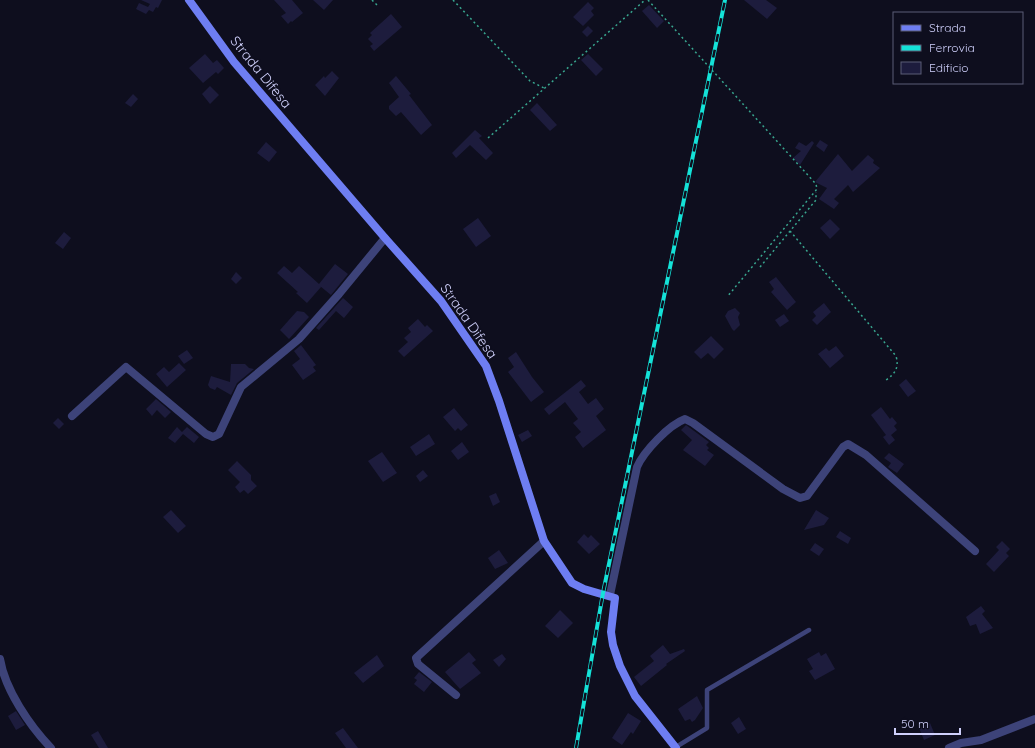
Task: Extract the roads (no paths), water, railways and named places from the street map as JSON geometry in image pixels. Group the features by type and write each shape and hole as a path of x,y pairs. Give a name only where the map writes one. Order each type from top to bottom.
{"street":[{"name":"Strada Difesa","path":"189,0 234,62 441,301 486,366 499,401 544,541 572,583 584,589 610,595"},
{"path":"72,416 126,367 206,434 213,437 219,434 241,387 299,339 339,294 385,238"},
{"path":"676,747 635,696 620,666 612,637 611,626 616,600 610,595 638,463 648,449 672,427 685,419 693,423 783,489 800,498 807,496 843,447 848,444 852,445 866,455 975,551"},
{"path":"456,695 418,664 416,658 544,541"},
{"path":"0,659 2,674 29,721 51,748"},
{"path":"950,748 961,742 981,740 1035,719"}],"lane":[{"path":"676,747 707,728 707,690 809,630"}],"railway":[{"path":"576,748 603,593 725,0"}]}
